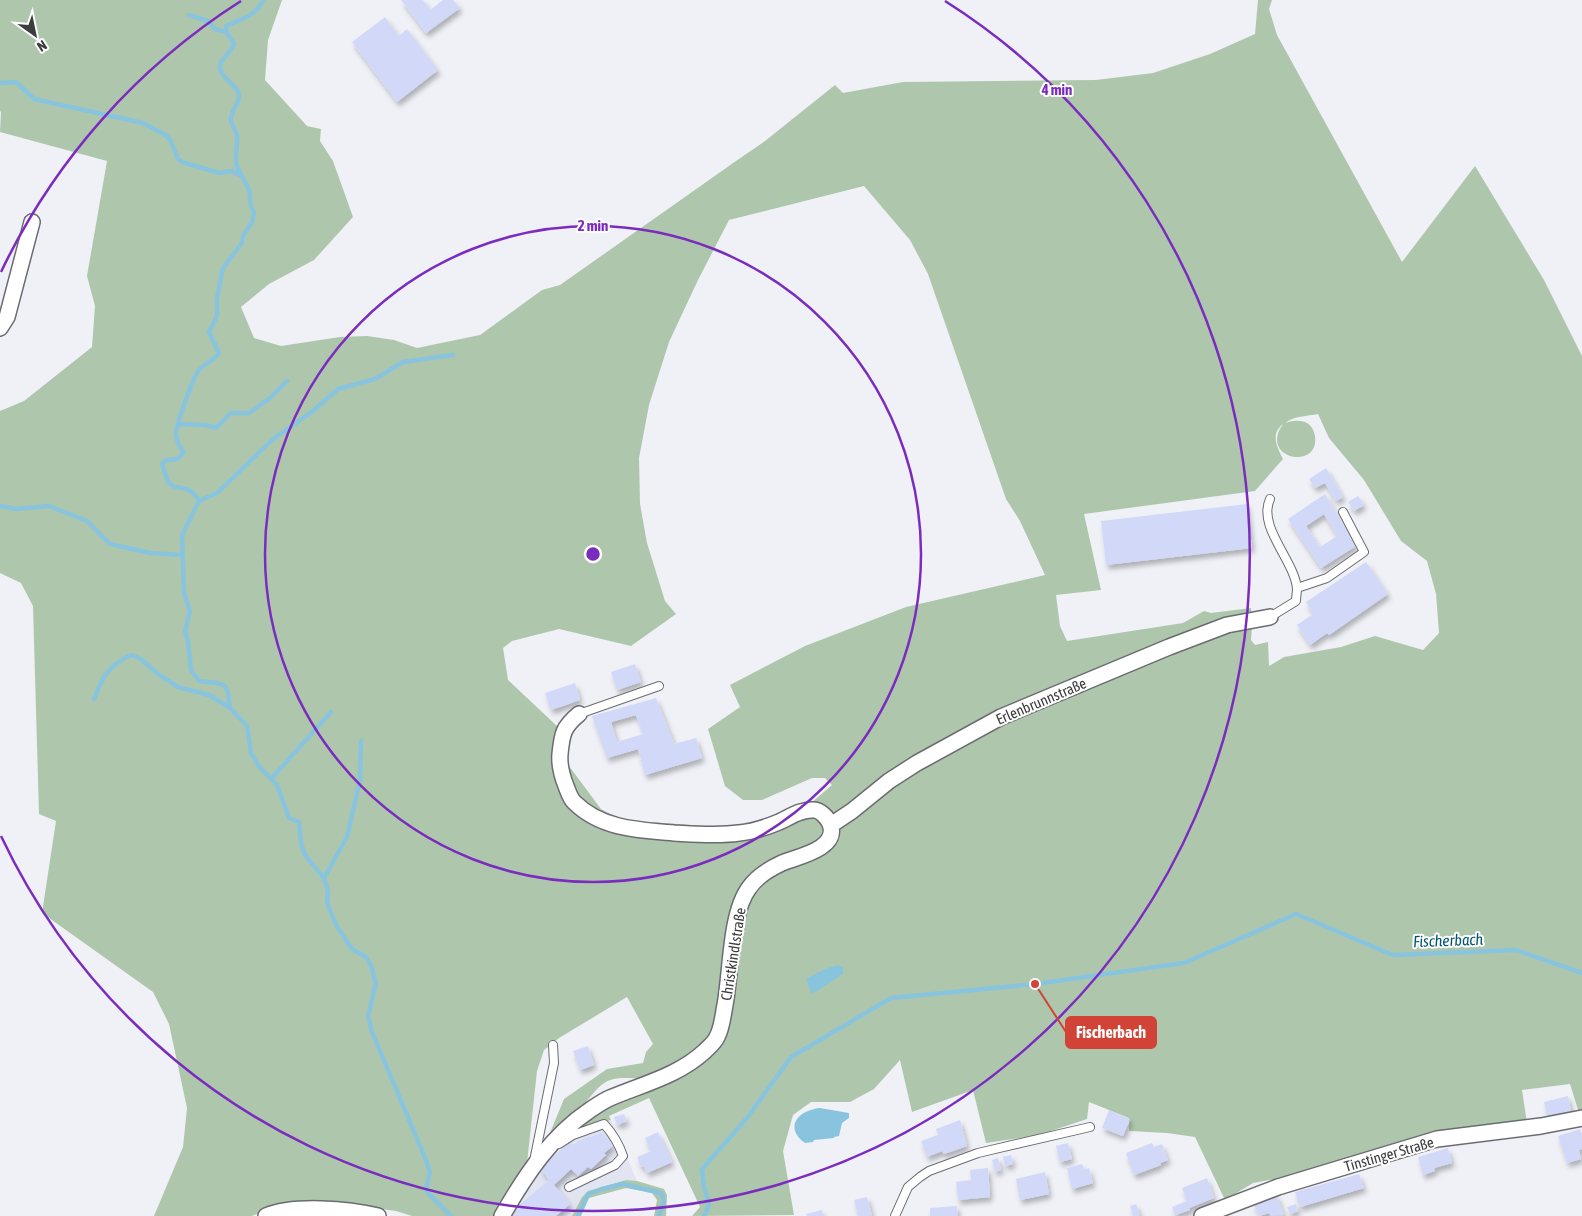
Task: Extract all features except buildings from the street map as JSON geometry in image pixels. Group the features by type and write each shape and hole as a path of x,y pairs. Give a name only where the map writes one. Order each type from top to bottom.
{"street":[{"path":"0,328 7,318 32,222"},
{"name":"Erlenbrunnstraße","path":"831,825 852,812 890,781 916,763 1001,717 1169,647 1227,626 1270,617"},
{"path":"579,714 568,724 562,738 560,761 564,781 572,801 596,818 619,828 690,834 739,833 777,823 801,811 816,810 824,815 831,825"},
{"name":"Christkindlstraße","path":"502,1216 533,1166 572,1122 608,1098 648,1084 686,1066 717,1037 723,1017 740,902 749,888 762,874 784,862 807,856 825,844 831,834 831,825"},
{"name":"Tinstinger Straße","path":"1202,1216 1278,1187 1437,1139 1541,1126 1582,1118"},
{"path":"266,1216 275,1212 293,1213 313,1209 367,1213 378,1216"}],"lane":[{"path":"1270,499 1266,513 1274,535 1290,567 1297,588 1296,600 1270,617"},
{"path":"1297,588 1327,578 1364,552 1343,512"},
{"path":"579,714 659,686"},
{"path":"533,1166 554,1063 553,1045"},
{"path":"545,1152 573,1135 604,1124 610,1131 620,1146 622,1156 615,1165 569,1186"},
{"path":"895,1216 908,1187 929,1171 978,1152 1090,1127"}],"shaded area":[{"path":"611,1120 637,1181 626,1180 588,1191 582,1197 572,1216 506,1216 547,1154 596,1124"}],"green space":[{"path":"0,0 282,0 268,40 265,80 307,126 321,129 320,141 333,161 353,217 314,260 269,284 241,307 254,338 281,346 340,337 367,336 394,340 417,348 480,335 542,290 560,285 765,141 835,85 843,93 903,82 1096,80 1153,73 1210,54 1255,34 1258,0 1272,0 1269,9 1277,35 1402,262 1475,166 1544,280 1582,356 1582,1112 1579,1113 1570,1084 1522,1090 1527,1123 1436,1134 1281,1178 1253,1183 1225,1200 1195,1137 1129,1131 1129,1118 1089,1102 1087,1119 1039,1135 986,1143 973,1090 912,1112 900,1060 874,1089 850,1102 811,1102 793,1115 783,1151 794,1215 692,1216 700,1207 649,1098 609,1116 611,1120 564,1137 646,1079 621,1078 606,1082 594,1092 572,1119 547,1140 564,1099 607,1069 643,1063 646,1052 653,1044 627,997 559,1038 544,1050 537,1071 527,1163 497,1216 412,1216 396,1211 344,1204 264,1211 252,1216 154,1216 183,1147 187,1108 169,1024 153,992 42,913 56,821 39,814 33,606 21,583 0,573 0,411 24,401 92,347 95,306 87,276 107,161 0,132","holes":["864,186 910,240 928,274 1006,499 1020,521 1045,575 906,607 805,646 730,685 740,707 708,729 725,786 743,800 762,800 812,778 825,778 832,785 810,804 769,819 732,828 621,820 601,809 566,762 558,727 508,680 503,648 512,641 559,629 631,646 676,614 665,601 647,543 640,504 639,458 649,405 669,342 729,220","1318,414 1329,438 1364,480 1401,541 1427,561 1436,594 1439,633 1423,650 1375,636 1341,647 1284,657 1269,666 1268,642 1255,645 1251,640 1251,608 1211,613 1204,611 1183,623 1067,641 1060,626 1056,595 1101,590 1084,514 1255,491 1283,459 1276,441 1276,436 1279,428 1283,424 1277,436 1278,446 1283,452 1300,457 1309,454 1314,447 1315,436 1311,426 1299,421 1285,423 1296,418"]},
{"path":"626,1180 637,1181 664,1189 667,1195 666,1216 654,1216 657,1200 652,1193 626,1188 589,1198 581,1216 572,1216 582,1197 588,1191"}],"water":[{"path":"838,965 843,967 843,974 812,994 806,979 825,969"},
{"path":"820,1108 849,1113 849,1118 842,1123 839,1136 805,1143 798,1137 795,1131 796,1120 812,1109"}],"waterway":[{"path":"263,0 252,14 226,26 226,32 234,43 220,66 222,74 238,91 239,95 231,122 237,135 237,166 249,190 254,212 252,222 243,236 242,243 223,268 217,298 217,316 209,332 219,353 198,371 185,402 176,434 177,441 183,452 182,455 174,460 166,460 162,464 168,482 174,487 192,492 199,501 182,535 184,593 190,611 185,631 191,670 199,681 218,683 225,686 230,708 247,726 251,753 258,765 277,785 289,818 299,822 301,843 305,855 324,878 328,891 327,903 337,927 352,949 366,957 371,966 376,983 368,1016 372,1032 426,1160 430,1172 426,1189 451,1216"},
{"path":"189,15 208,21 215,29 226,32"},
{"path":"0,83 16,82 34,99 143,123 167,136 178,159 182,162 219,173 231,171 240,175"},
{"path":"199,501 217,493 273,439 313,411 338,389 375,379 403,362 453,355"},
{"path":"179,424 205,425 216,428 231,413 249,413 270,398 287,381"},
{"path":"0,506 16,509 49,506 87,521 110,544 150,553 182,555"},
{"path":"94,699 107,672 117,663 131,655 141,659 158,674 178,687 209,695 230,708"},
{"path":"271,779 331,712"},
{"path":"324,878 347,837 360,780 361,741"},
{"name":"Fischerbach","path":"704,1216 709,1205 702,1169 747,1118 791,1057 891,998 1035,984 1184,963 1296,914 1393,955 1516,950 1582,973"},
{"name":"Fischerbach","path":"578,1216 588,1194 623,1184 661,1193 664,1201 659,1216"}],"place":[{"name":"Fischerbach","path":"1035,984"}]}
